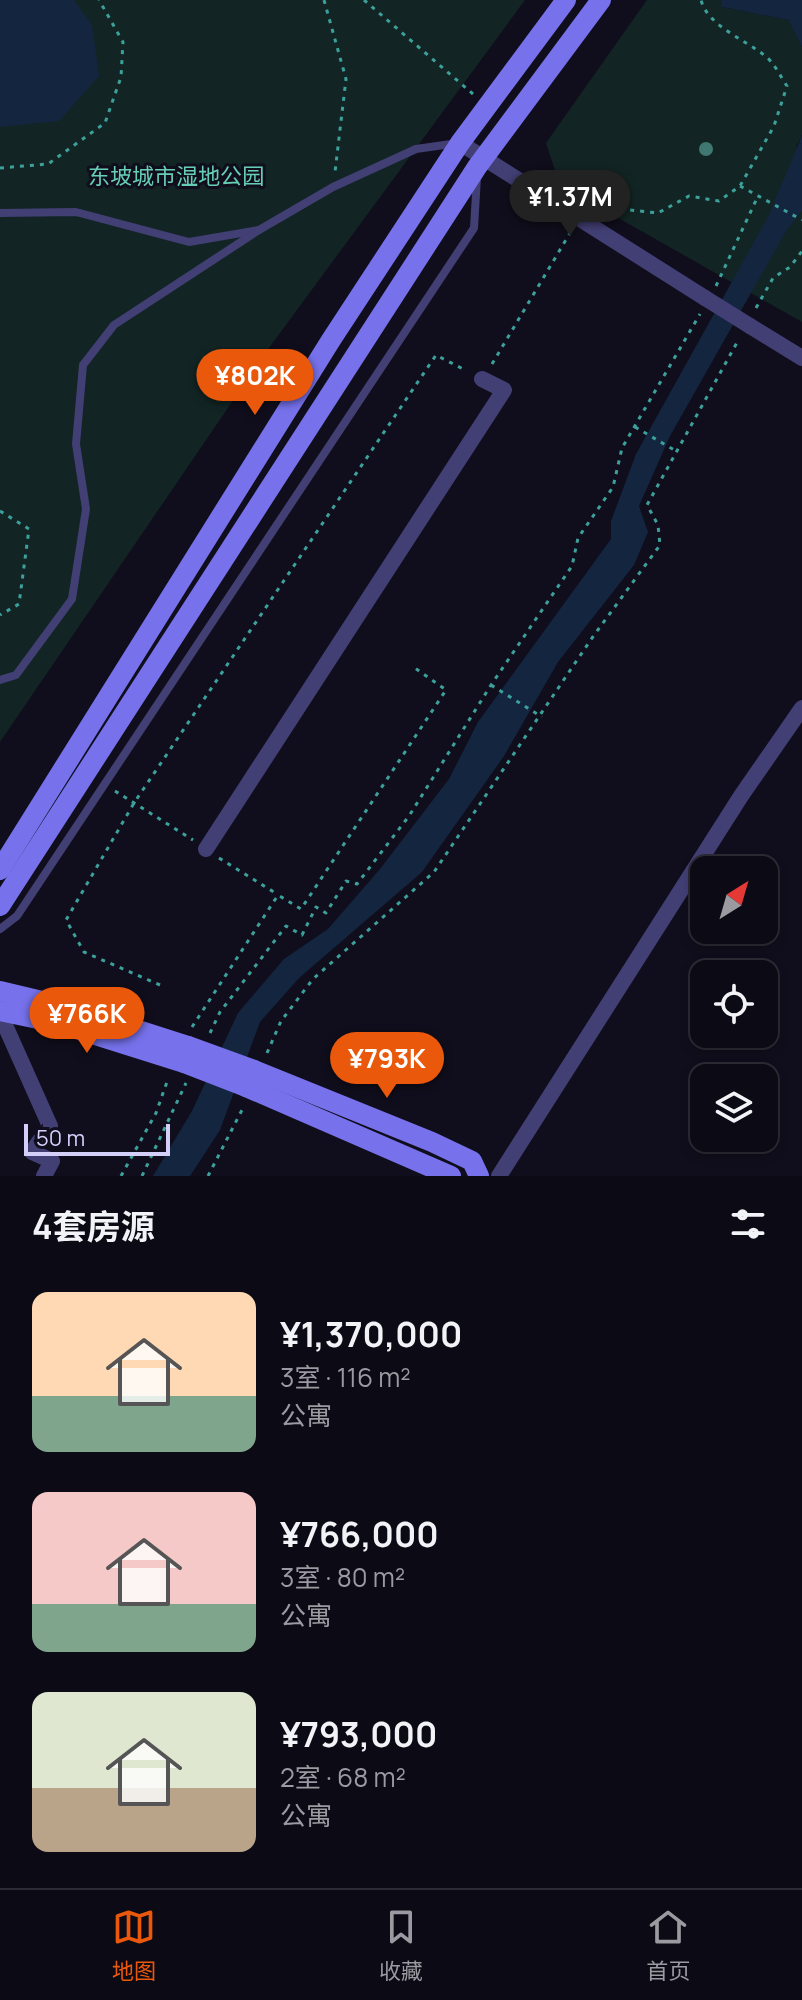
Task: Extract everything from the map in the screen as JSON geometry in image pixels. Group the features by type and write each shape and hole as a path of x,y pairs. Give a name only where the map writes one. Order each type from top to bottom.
{"main road":[{"path":"0,870 331,340 460,143 566,0"},
{"path":"0,906 480,163 601,0"},
{"path":"0,991 63,1006 187,1056 445,1148 472,1161 479,1176"},
{"path":"0,1012 187,1056"},
{"path":"252,1079 451,1176"}],"street":[{"path":"460,143 480,163 578,219 705,302 802,358"},
{"path":"206,849 504,390 482,379"},
{"path":"499,1176 741,796 802,708"},
{"path":"0,1012 50,1126 32,1152 52,1161 44,1176"}],"lane":[{"path":"0,680 16,675 72,599 86,509 76,444 83,365 114,325 259,230 333,187 416,149 460,143"},
{"path":"0,929 17,916 474,228 480,163"},
{"path":"0,213 76,212 189,242 259,230"}],"path":[{"path":"0,168 48,164 105,123 121,77 123,42 99,0"},
{"path":"324,0 346,79 333,187"},
{"path":"364,0 487,106"},
{"path":"599,213 612,208 658,213 689,196 719,201 740,186 774,126 787,86 767,57 724,27 702,5 701,0"},
{"path":"740,186 802,220"},
{"path":"142,1176 187,1056 286,926 302,935 316,907 326,913 346,881 357,884 409,816 572,566 578,538 613,487 622,448 731,258 758,196"},
{"path":"160,985 84,952 66,920 134,803 436,355 482,379 578,219"},
{"path":"208,1176 281,1021 313,979 434,872 542,717 592,638 660,545 658,525 647,505 773,278 790,267 802,251"},
{"path":"635,427 676,451"},
{"path":"0,511 29,529 19,604 0,615"},
{"path":"121,1176 278,895 301,909 446,690 415,668"},
{"path":"493,686 542,717"}],"green space":[{"name":"东坡城市湿地公园","path":"0,0 525,0 266,352 0,742"},
{"path":"647,0 722,0 722,7 790,20 802,47 802,135 796,147 802,152 802,322 560,185 546,143"}],"water":[{"path":"0,0 74,0 92,25 99,76 59,121 0,127"},
{"path":"722,0 802,0 802,47 789,20 722,7"},
{"path":"802,135 802,211 786,231 670,436 639,506 648,532 634,565 558,662 504,756 422,872 299,978 260,1022 220,1130 190,1176 153,1176 192,1111 238,1013 284,959 328,929 380,869 449,779 478,722 611,539 611,521 636,454 769,215"}]}
